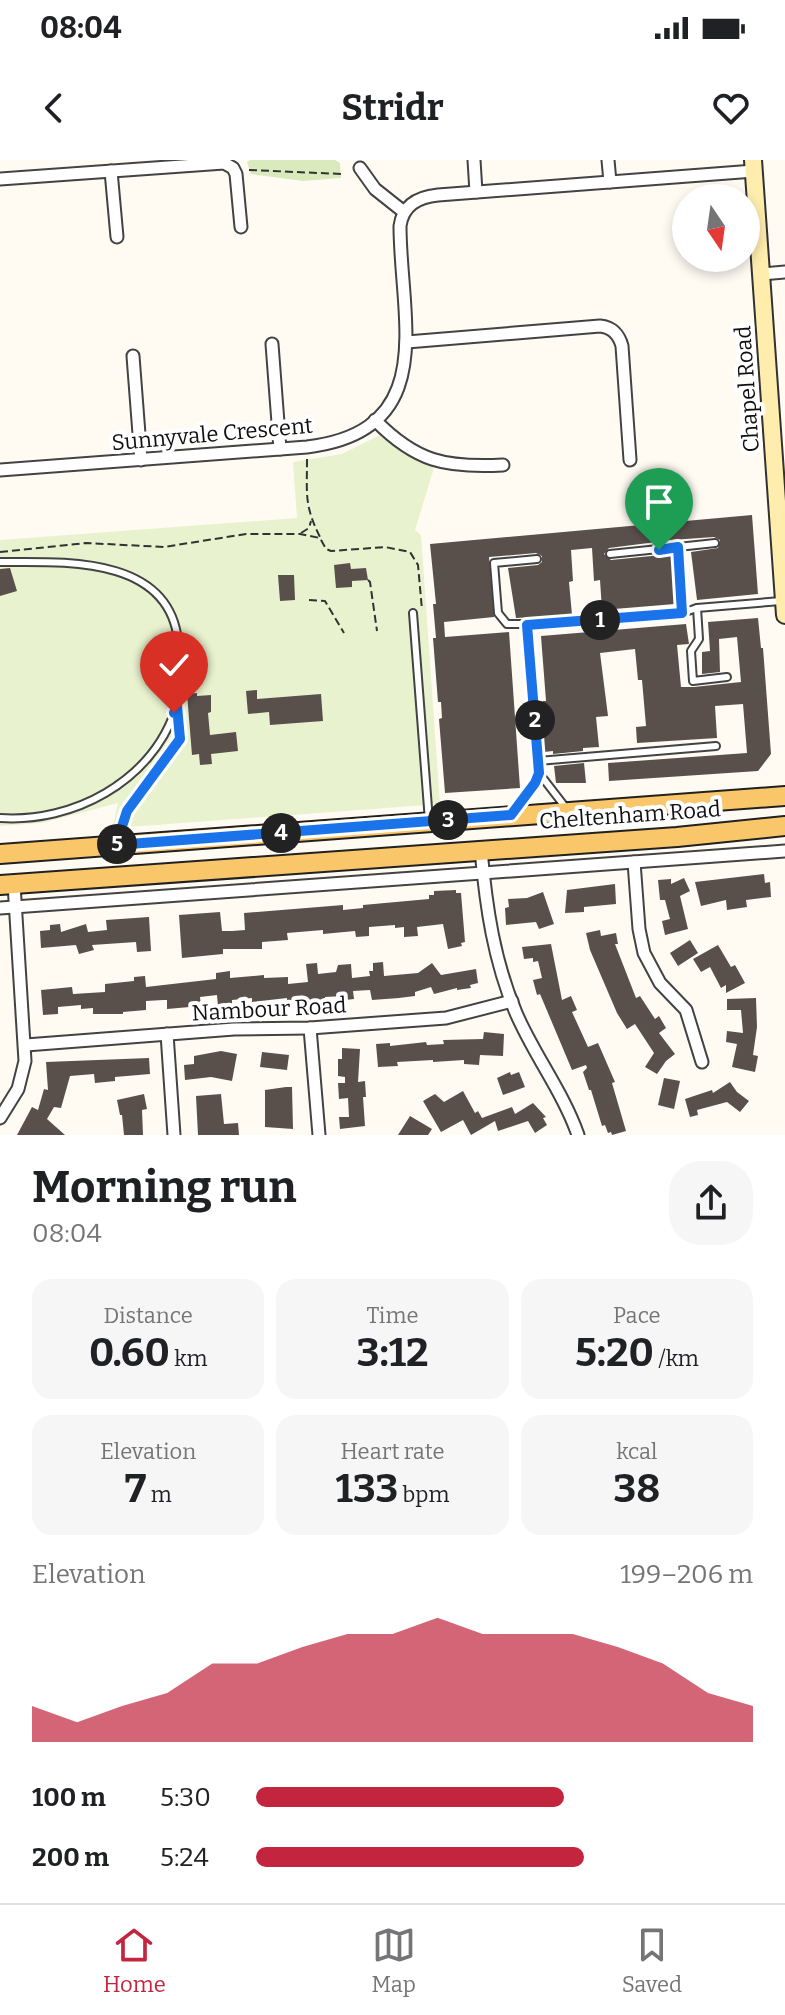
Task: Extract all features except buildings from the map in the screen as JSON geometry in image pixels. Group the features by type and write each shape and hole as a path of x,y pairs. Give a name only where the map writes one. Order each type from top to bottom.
{"main road":[{"name":"Chapel Road","path":"754,165 781,494 785,613"},
{"path":"761,798 785,780"},
{"name":"Cheltenham Road","path":"6,854 785,796"},
{"name":"Cheltenham Road","path":"7,885 781,829"},
{"path":"6,854 7,885"}],"street":[{"path":"474,160 476,192"},
{"path":"608,160 610,182"},
{"path":"0,179 211,163 229,165 236,174 241,227"},
{"path":"360,168 375,189 404,212 411,204 425,197 610,182 754,165"},
{"path":"111,171 117,237"},
{"name":"Sunnyvale Crescent","path":"0,466 141,460 280,449 338,442 364,429 375,420 399,386 405,367 407,342 400,236 404,212"},
{"path":"761,274 785,272"},
{"path":"407,342 600,326 610,329 618,336 622,346 630,460"},
{"path":"272,344 280,449"},
{"path":"133,356 141,460"},
{"path":"375,420 407,448 440,463 503,465"},
{"path":"481,850 493,940 512,1001 523,1028 563,1098 578,1135"},
{"path":"0,908 785,851"},
{"path":"634,862 644,953 660,983 686,1010 702,1062"},
{"path":"0,1118 18,1089 26,1045 16,907 7,885"},
{"name":"Nambour Road","path":"26,1045 247,1028 310,1028 446,1018 512,1001"},
{"path":"310,1028 319,1135"},
{"path":"167,1034 174,1135"}],"lane":[{"path":"610,554 715,543"},
{"path":"678,547 682,613"},
{"path":"537,559 494,563 499,616 507,624 682,613 697,608 784,601"},
{"path":"0,562 88,564 125,574 149,588 165,607 176,630 180,739 127,811 116,845"},
{"path":"697,608 699,639 691,651 693,681 727,677"},
{"path":"413,613 429,822"},
{"path":"511,815 539,773 527,625"},
{"path":"0,818 50,816 100,797 133,772 152,751 171,722 177,706"},
{"path":"538,761 716,746"},
{"path":"539,773 569,811"}],"path":[{"path":"249,170 342,174"},
{"path":"307,459 305,494 311,520 326,549 385,547 410,552 418,565 422,609"},
{"path":"300,534 309,528 311,520"},
{"path":"0,552 86,543 164,547 236,535 300,534 320,538"},
{"path":"368,580 377,631"},
{"path":"309,600 325,601 344,633"}],"green space":[{"path":"335,160 340,163 341,178 303,181 251,174 247,162"},
{"path":"380,435 403,453 434,468 415,530 421,535 440,804 128,827 113,825 118,803 42,823 0,826 0,540 297,518 293,462 342,454"}],"route":[{"path":"174,713 177,706 180,739 135,797 116,845 511,815 539,773 527,625 682,613 678,547 659,550"}]}
